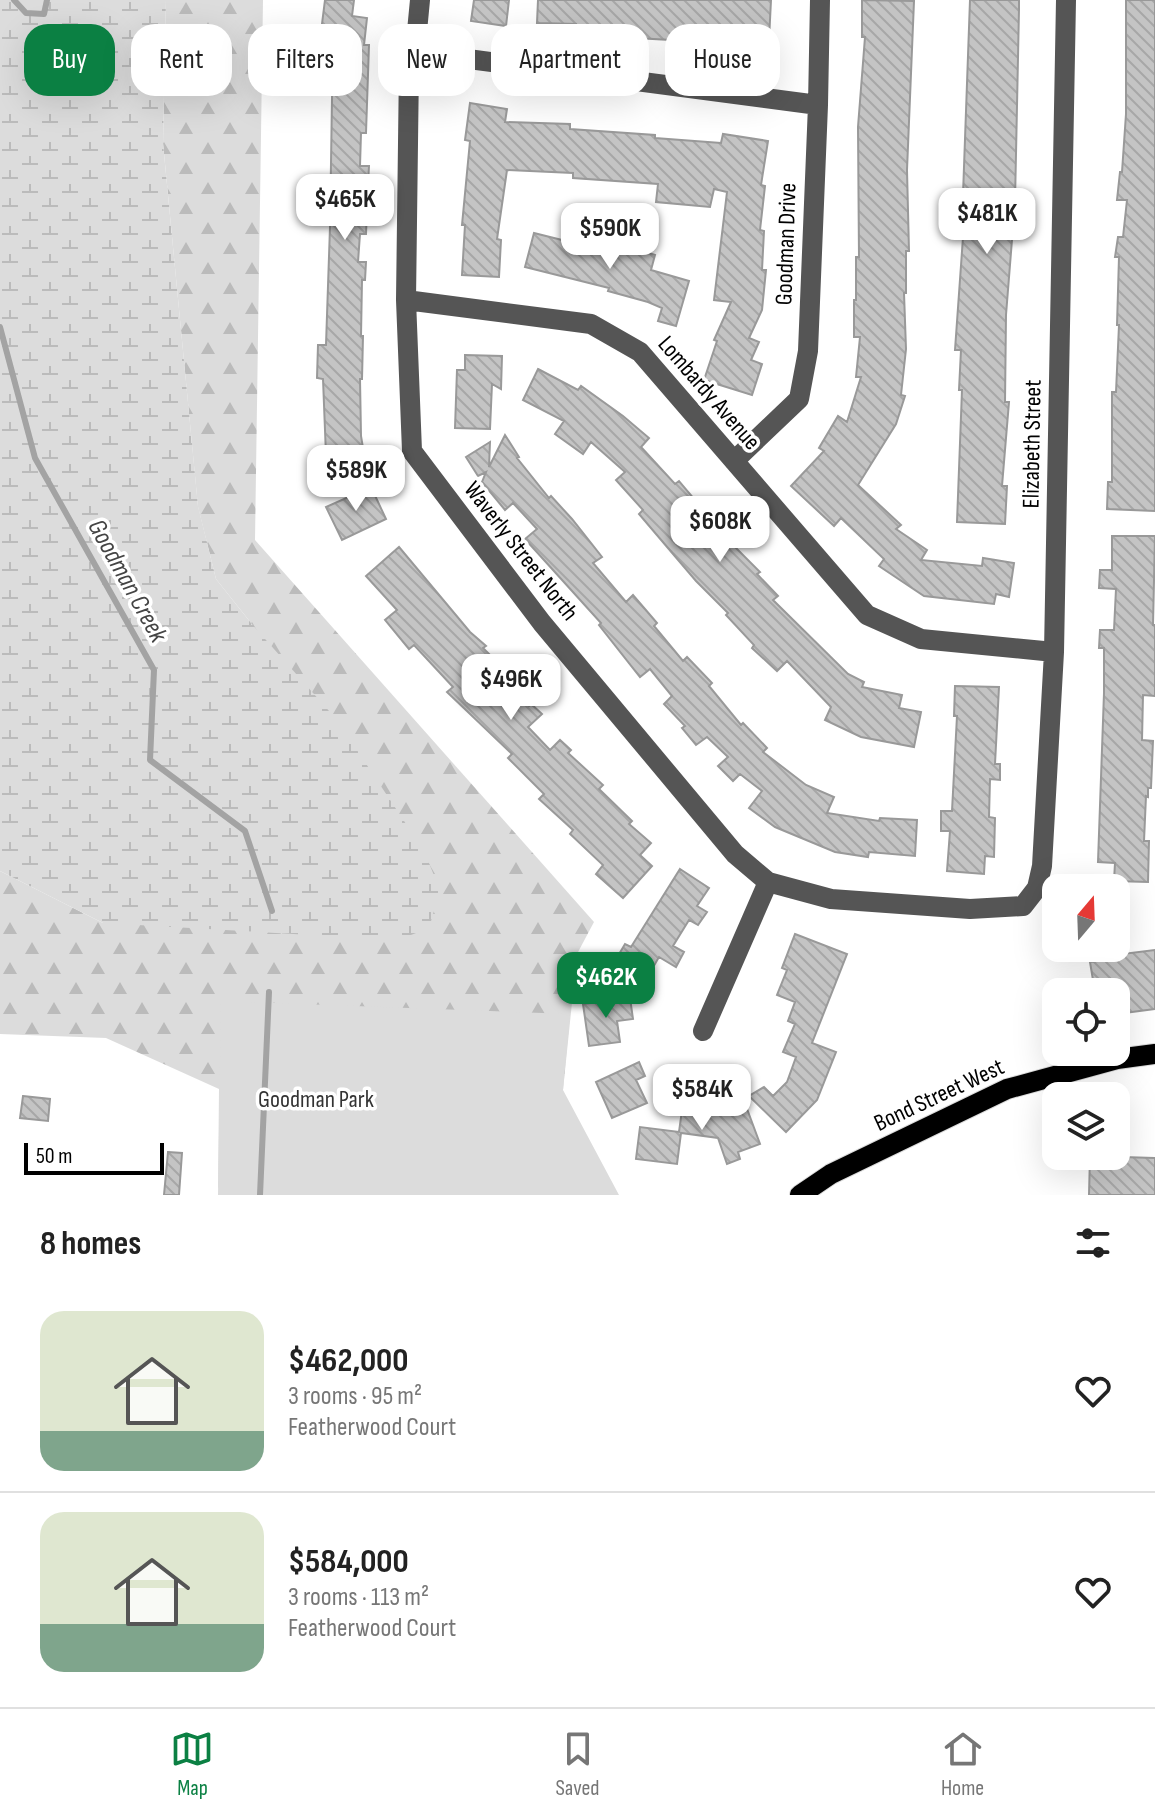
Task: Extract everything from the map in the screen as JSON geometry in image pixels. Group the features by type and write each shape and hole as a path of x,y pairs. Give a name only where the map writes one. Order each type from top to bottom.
{"main road":[{"name":"Bond Street West","path":"800,1195 831,1174 1007,1089 1117,1059 1155,1054"},
{"path":"813,1195 831,1174"}],"street":[{"name":"Waverly Street North","path":"418,24 420,0"},
{"name":"Goodman Drive","path":"734,461 799,399 808,351 820,0"},
{"name":"Elizabeth Street","path":"1037,888 1042,866 1054,652 1066,0"},
{"path":"475,60 818,105"},
{"name":"Waverly Street North","path":"409,96 406,300 412,451 542,623 735,854 768,882 831,899 970,909 1023,906 1037,888"},
{"name":"Lombardy Avenue","path":"406,300 591,324 640,352 867,615 921,639 1054,652"},
{"path":"703,1031 768,882"}],"green space":[{"path":"0,0 166,0 165,24 131,24 131,96 164,96 163,143 198,506 216,579 337,720 424,851 440,890 429,928 398,940 103,923 0,871"},
{"path":"166,0 263,0 263,24 248,24 248,96 262,96 255,540 594,922 577,954 563,1090 218,1188 219,1089 106,1038 0,1034 0,871 103,923 251,623 216,579 198,507 163,143 164,96 232,96 232,24 165,24"},
{"name":"Goodman Park","path":"221,1001 570,1014 563,1090 619,1195 218,1195"}],"building":[{"path":"325,0 354,0 352,16 367,18 364,45 369,45 366,133 361,133 360,166 369,166 366,234 360,234 358,262 366,262 365,280 362,280 360,379 364,454 357,456 358,478 327,481 323,379 317,378 318,345 326,345 332,96 362,96 362,24 322,24"},
{"path":"474,0 509,0 506,24 471,21"},
{"path":"538,0 771,0 770,24 665,24 665,40 649,39 649,24 537,23"},
{"path":"862,0 914,1 907,170 909,251 906,251 904,293 906,349 901,395 905,396 896,424 858,485 901,525 896,529 927,550 921,560 982,566 983,558 1014,563 1009,597 996,594 994,604 924,596 879,566 884,559 841,518 834,526 791,486 824,451 819,448 838,416 847,422 861,377 856,377 860,337 854,337 854,300 856,257 859,257 858,127 865,37 862,37"},
{"path":"970,0 1019,0 1015,202 1006,315 1005,402 1009,402 1002,486 1007,486 1005,524 957,522 962,390 959,390 961,350 955,350 966,195 963,195"},
{"path":"1126,0 1155,0 1155,511 1107,509 1108,482 1112,482 1112,392 1116,392 1119,325 1119,257 1115,257 1118,237 1123,237 1127,200 1117,200 1126,114"},
{"path":"470,103 507,109 505,122 570,124 570,129 721,143 723,134 768,141 761,185 765,186 760,230 764,231 762,270 766,270 762,310 749,338 759,342 751,360 762,364 752,395 704,380 717,341 714,340 731,302 714,300 727,192 714,189 710,207 656,202 658,184 573,178 573,173 507,170 497,239 501,240 499,277 462,275 465,225 462,225 470,141 465,140"},
{"path":"534,233 578,244 581,233 655,255 651,270 689,281 676,326 658,321 662,308 648,302 608,291 609,288 525,267"},
{"path":"465,355 502,356 501,389 492,384 490,429 455,428 457,370 465,370"},
{"path":"538,369 578,390 581,386 649,438 641,447 675,484 679,481 760,572 757,574 778,596 773,600 848,674 864,682 862,687 902,695 899,708 921,712 914,747 861,737 825,720 831,707 787,661 777,671 752,648 754,645 726,615 728,613 696,581 639,514 643,510 616,480 625,472 591,442 583,454 555,434 564,421 523,400"},
{"path":"505,435 517,458 602,557 593,563 626,602 633,595 683,661 687,657 712,683 709,686 741,725 743,723 767,748 763,752 806,785 834,797 827,813 879,821 880,818 917,820 915,856 869,852 868,857 835,852 775,827 749,808 762,791 740,774 733,781 718,766 728,757 707,737 696,745 682,728 685,726 664,704 672,696 650,669 640,677 599,625 601,623 525,539 537,529 513,503 505,510 482,482 486,472 478,476 466,457 490,442 489,467"},
{"path":"371,487 386,519 342,540 326,507"},
{"path":"1112,536 1155,536 1155,696 1143,695 1142,740 1153,741 1144,841 1149,841 1148,882 1130,881 1130,874 1114,874 1115,863 1098,862 1104,693 1104,648 1099,648 1100,630 1114,630 1116,589 1099,588 1100,570 1112,570"},
{"path":"399,547 470,632 486,646 483,648 500,665 497,673 529,706 531,704 542,714 528,727 550,750 560,740 571,750 568,753 603,785 599,789 632,821 629,824 651,843 640,855 652,866 623,898 596,874 603,865 570,834 573,830 539,799 544,794 508,758 512,754 447,692 453,687 414,645 409,649 385,620 397,610 366,576"},
{"path":"955,686 999,687 995,764 1000,764 1000,780 990,779 989,817 995,818 994,857 985,856 984,874 947,871 950,831 941,831 941,811 952,811 957,716 954,716"},
{"path":"680,869 709,888 697,906 707,912 698,925 689,920 673,946 684,952 676,967 659,957 642,986 627,977 629,992 605,978 625,944 631,947"},
{"path":"795,934 847,954 812,1043 836,1052 817,1100 786,1132 749,1096 764,1087 773,1096 787,1082 796,1057 783,1052 795,1024 788,1021 795,1002 777,995 787,970 782,968"},
{"path":"1155,950 1155,1009 1130,1012 1130,978 1093,978 1090,962 1130,962 1130,953"},
{"path":"630,998 633,1019 617,1021 620,1042 589,1046 583,1004"},
{"path":"639,1062 645,1076 636,1080 647,1103 612,1118 596,1082"},
{"path":"23,1096 50,1099 48,1121 20,1118"},
{"path":"743,1098 760,1144 738,1152 740,1159 727,1164 718,1138 681,1133 677,1164 636,1159 640,1127 679,1132 683,1103 718,1107"},
{"path":"168,1152 182,1153 179,1195 164,1195"},
{"path":"1130,1157 1155,1158 1155,1195 1089,1195 1090,1170 1130,1170"}],"waterway":[{"name":"Goodman Creek","path":"14,0 26,13 44,14 47,0"},
{"name":"Goodman Creek","path":"0,327 35,458 154,670 150,760 245,831 272,911"},
{"name":"Goodman Creek","path":"260,1195 269,992"}]}
